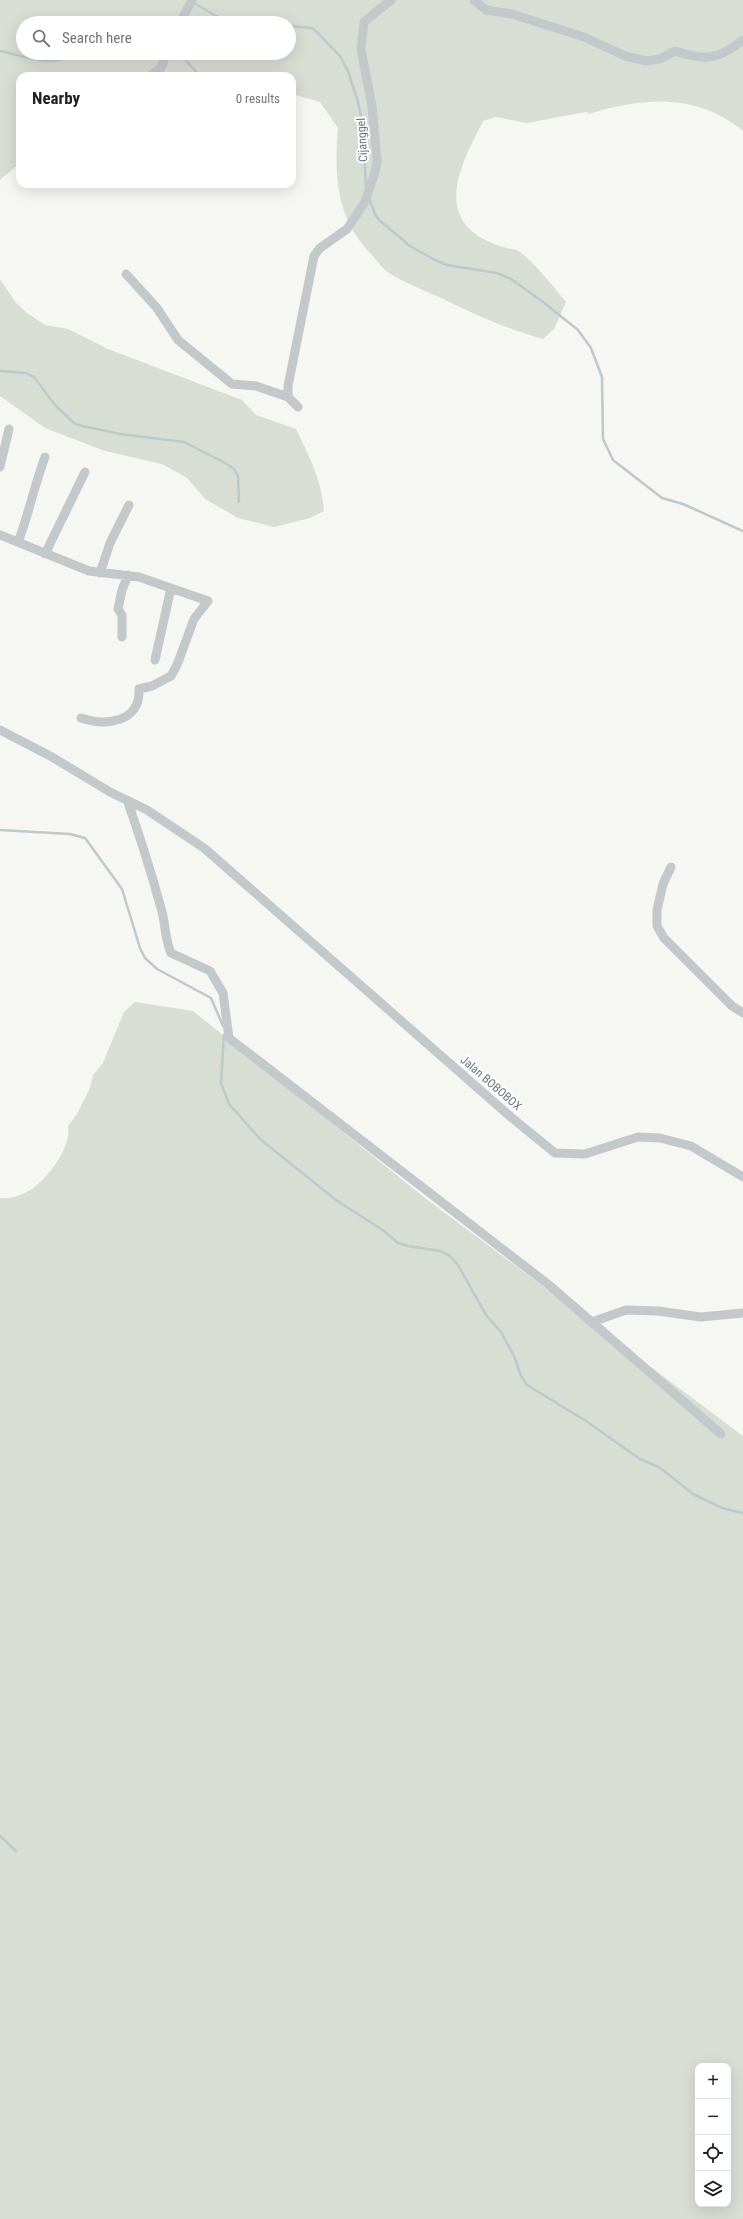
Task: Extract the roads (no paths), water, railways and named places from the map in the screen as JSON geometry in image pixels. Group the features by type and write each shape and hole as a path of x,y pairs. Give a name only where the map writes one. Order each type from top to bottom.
{"street":[{"path":"184,16 192,0"},
{"name":"Cijanggel","path":"288,397 288,386 296,340 314,256 320,248 347,230 365,202 375,172 376,161 372,106 361,48 364,22 391,0"},
{"path":"474,0 486,10 512,14 577,35 625,56 646,62 660,59 675,51 708,59 728,52 743,40"},
{"path":"156,72 161,68 164,60"},
{"path":"126,274 157,308 178,340 232,384 256,386 288,397 298,407"},
{"path":"0,467 9,429"},
{"path":"18,542 30,510 33,490 45,457"},
{"path":"45,554 85,472"},
{"path":"100,572 110,542 130,505"},
{"path":"0,535 67,563 100,572 128,575 208,601 194,619 177,665 171,676 152,686 138,689 139,698 135,708 122,718 105,723 94,722 81,718"},
{"path":"122,637 122,614 118,609 122,590 128,575"},
{"path":"155,660 171,588"},
{"name":"Jalan BOBOBOX","path":"0,730 52,756 147,810 204,848 512,1118 555,1153 585,1154 638,1137 660,1138 691,1146 743,1178"},
{"path":"127,800 141,838 162,910 165,939 170,953 210,971 223,992 229,1038 549,1285 721,1434"},
{"path":"671,867 660,898 657,926 664,938 732,1006 743,1013"},
{"path":"592,1322 626,1310 658,1310 701,1317 743,1313"}],"waterway":[{"path":"192,2 216,16"},
{"path":"296,27 312,28 318,33 340,56 348,71 358,102 363,126 366,190"},
{"path":"0,51 16,55"},
{"path":"38,60 57,60"},
{"path":"185,60 196,72"},
{"path":"369,198 379,220 410,246 447,265 497,273 511,279 578,330 591,348 602,377 603,439 613,460 662,498 683,504 743,531"},
{"path":"0,371 26,373 34,377 55,405 74,423 120,434 184,442 227,464 234,469 238,476 239,502"},
{"path":"0,830 70,834 85,838 122,889 140,948 145,958 157,969 211,998 223,1026"},
{"path":"224,1035 221,1083 229,1104 260,1139 336,1200 384,1231 398,1243 440,1251 450,1256 458,1265 486,1315 501,1332 514,1356 521,1376 527,1385 586,1421 640,1459 659,1467 693,1494 722,1508 743,1513"},
{"path":"0,1836 16,1851"}]}
